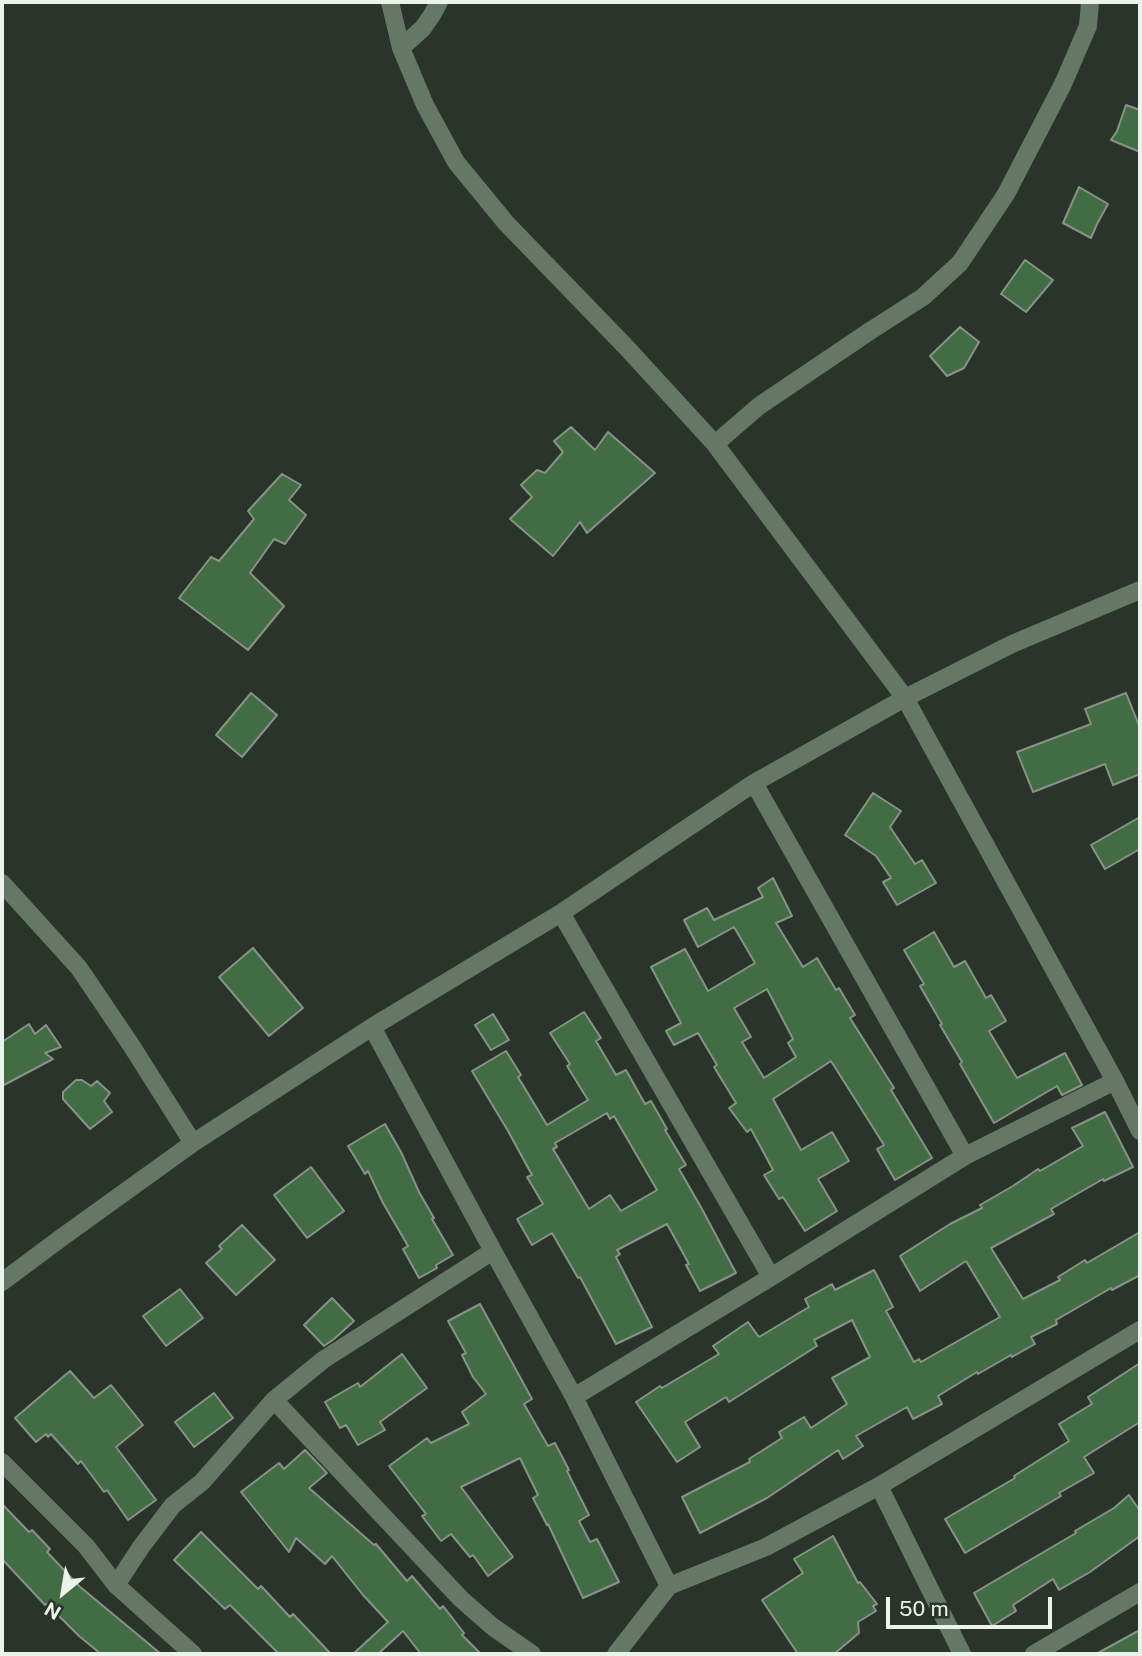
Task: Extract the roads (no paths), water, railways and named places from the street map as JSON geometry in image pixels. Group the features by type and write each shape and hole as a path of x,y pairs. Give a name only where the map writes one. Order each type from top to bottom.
{"street":[{"path":"390,2 401,48 425,105 456,162 506,223 626,346 715,444 905,698 1140,1131"},
{"path":"401,48 423,28 439,2"},
{"path":"715,444 759,406 923,297 960,263 1006,194 1063,84 1088,26 1090,2"},
{"path":"2,1282 193,1143 372,1027 561,913 754,783 905,698 1012,644 1140,590"},
{"path":"754,783 965,1156"},
{"path":"2,883 79,968 193,1143"},
{"path":"561,913 771,1277"},
{"path":"372,1027 574,1397 669,1586"},
{"path":"574,1397 965,1156 1115,1081"},
{"path":"116,1585 173,1505 202,1482 274,1401 323,1360 493,1251"},
{"path":"616,1654 669,1586 766,1547 879,1486 1140,1330"},
{"path":"274,1401 461,1599 493,1628 533,1654"},
{"path":"2,1462 86,1546 116,1585 193,1654"},
{"path":"879,1486 962,1654"},
{"path":"1034,1654 1140,1592"}]}
